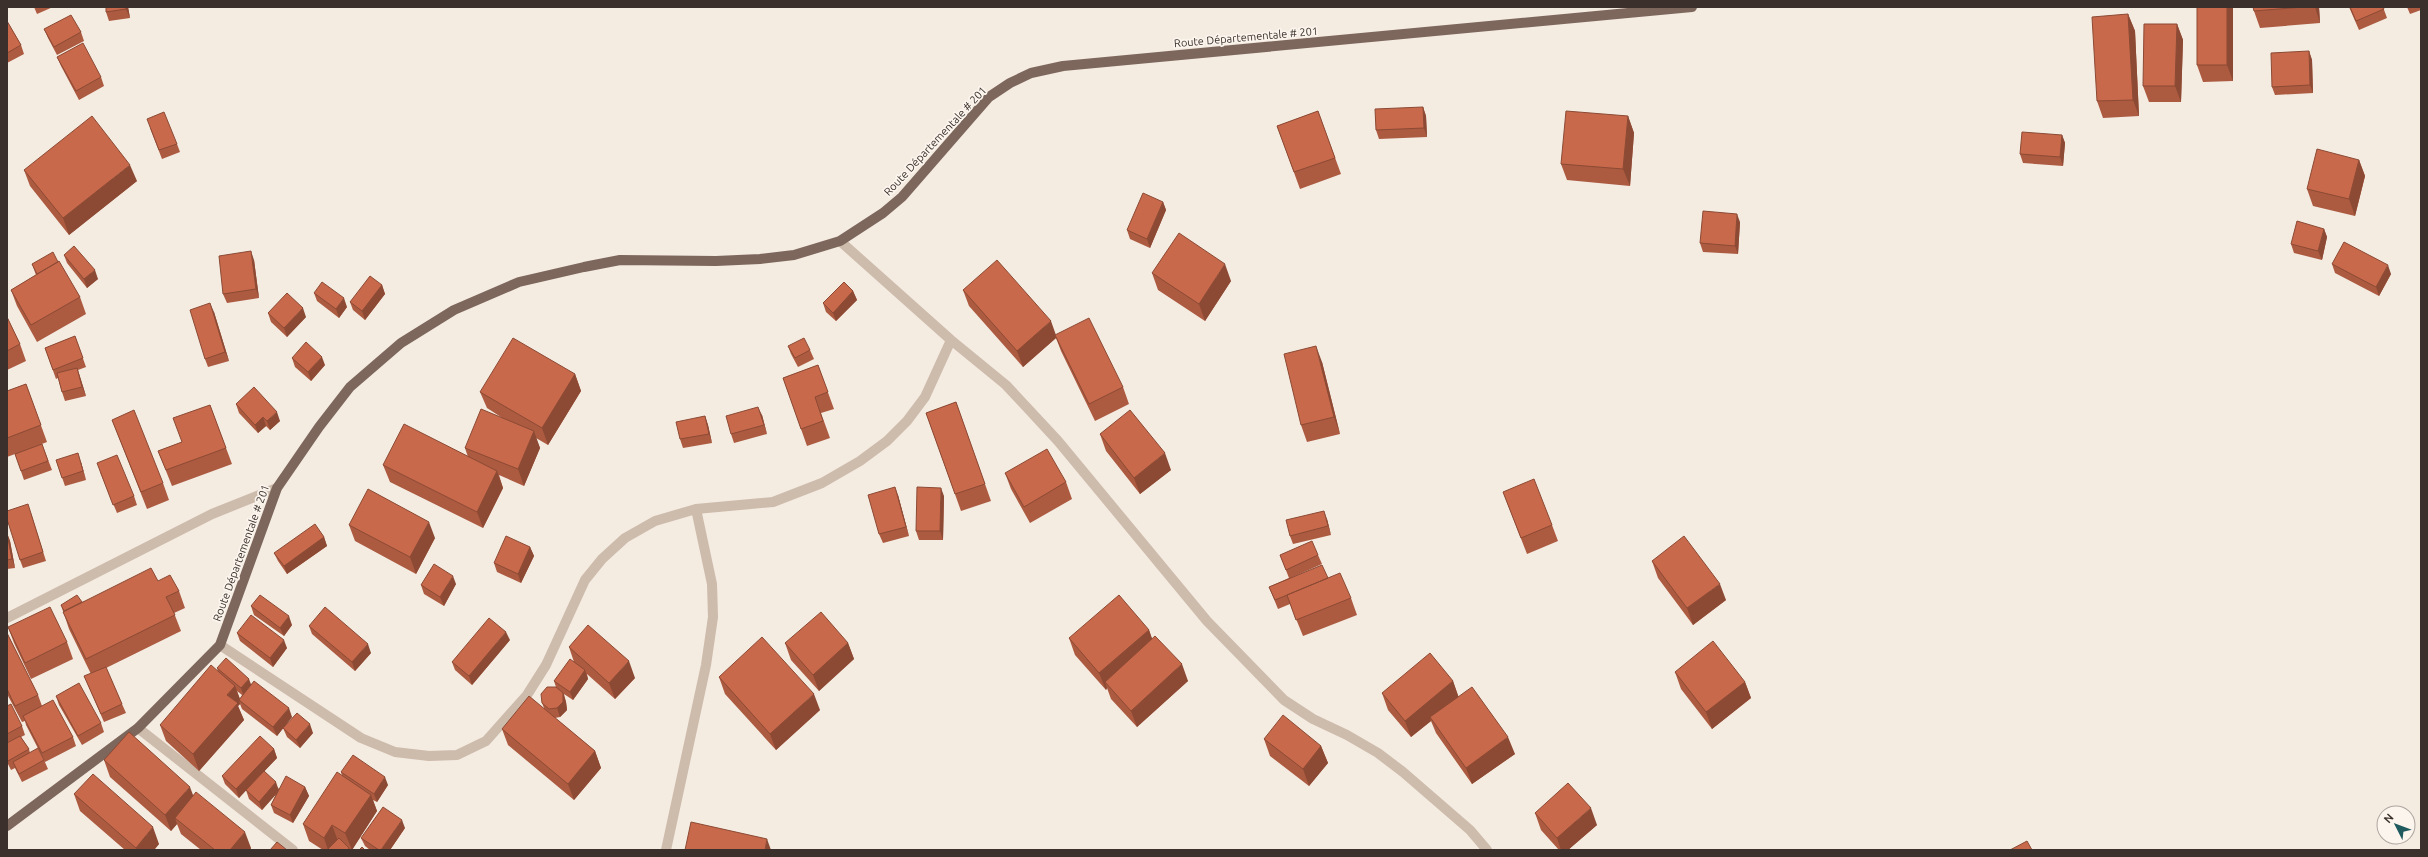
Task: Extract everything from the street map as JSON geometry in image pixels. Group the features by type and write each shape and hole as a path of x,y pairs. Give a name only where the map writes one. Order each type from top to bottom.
{"main road":[{"name":"Route Départementale # 201","path":"7,826 138,728 220,645 277,488 319,427 350,387 401,343 454,310 519,282 620,260 703,261 760,259 794,255 840,241 883,213 902,197 989,97 1010,83 1031,74 1063,66 1692,7"}],"street":[{"path":"840,241 950,340 1006,385 1053,436 1207,621 1284,700 1313,719 1347,735 1378,753 1403,772 1470,830 1487,850"},
{"path":"220,645 361,738 394,752 430,756 456,755 486,741 527,695 546,665 585,580 602,559 625,538 655,521 696,509 773,502 822,483 860,461 886,441 907,421 925,396 950,340"},
{"path":"7,618 212,514 277,488"},
{"path":"666,850 706,665 712,616 708,562 696,509"},
{"path":"138,728 293,850"}],"building":[{"path":"106,7 126,7 126,9 106,12"},
{"path":"2197,7 2227,7 2227,65 2197,65"},
{"path":"2253,7 2303,7 2254,11"},
{"path":"2350,7 2383,7 2384,9 2356,21"},
{"path":"2128,14 2133,100 2097,101 2092,17"},
{"path":"71,15 81,32 54,47 44,29"},
{"path":"7,21 21,45 7,53"},
{"path":"2144,24 2177,24 2175,86 2143,86"},
{"path":"83,43 101,77 76,91 57,57"},
{"path":"2309,51 2310,85 2272,87 2271,53"},
{"path":"1423,107 1424,128 1376,130 1375,109"},
{"path":"1318,111 1335,158 1294,172 1277,126"},
{"path":"1566,111 1628,116 1623,169 1561,164"},
{"path":"164,112 177,144 159,150 147,119"},
{"path":"92,116 130,165 63,218 24,170"},
{"path":"2022,132 2062,135 2060,157 2020,154"},
{"path":"2317,149 2359,160 2349,199 2307,189"},
{"path":"1143,193 1163,202 1147,239 1127,230"},
{"path":"1703,211 1737,214 1735,246 1700,243"},
{"path":"2297,221 2324,229 2318,251 2291,244"},
{"path":"1179,233 1225,264 1199,304 1152,273"},
{"path":"2344,242 2388,265 2376,287 2332,264"},
{"path":"74,246 95,270 84,279 64,255"},
{"path":"251,251 256,289 223,294 219,256"},
{"path":"53,252 58,262 37,274 32,264"},
{"path":"997,260 1051,321 1017,351 963,290"},
{"path":"59,261 80,297 31,325 11,290"},
{"path":"370,276 382,285 362,311 350,302"},
{"path":"322,282 344,298 336,309 314,293"},
{"path":"844,282 853,291 833,313 823,303"},
{"path":"287,293 303,308 284,328 268,313"},
{"path":"210,303 225,352 205,359 190,310"},
{"path":"7,317 20,344 7,351"},
{"path":"1089,318 1123,387 1089,404 1055,335"},
{"path":"75,336 83,358 53,370 45,348"},
{"path":"513,338 575,374 542,428 480,392"},
{"path":"804,338 810,350 795,358 788,346"},
{"path":"306,342 322,357 308,372 292,358"},
{"path":"1316,346 1334,417 1301,425 1284,354"},
{"path":"818,365 828,392 815,397 823,421 801,429 783,378"},
{"path":"77,368 82,387 62,392 57,373"},
{"path":"26,384 41,425 7,438 7,391"},
{"path":"254,387 277,412 267,421 263,417 255,425 236,404"},
{"path":"956,402 985,484 955,494 926,413"},
{"path":"210,405 226,448 166,470 158,451 182,442 173,418"},
{"path":"758,407 764,425 731,434 726,416"},
{"path":"481,409 534,431 518,469 465,448"},
{"path":"134,410 163,483 141,492 112,420"},
{"path":"1130,410 1165,453 1134,478 1100,434"},
{"path":"705,416 709,434 680,439 676,422"},
{"path":"404,424 497,471 477,512 383,465"},
{"path":"42,444 48,461 21,471 15,454"},
{"path":"1047,449 1066,482 1024,507 1005,473"},
{"path":"78,453 83,471 62,478 56,460"},
{"path":"117,455 134,496 113,505 97,463"},
{"path":"1534,479 1552,525 1521,538 1503,492"},
{"path":"895,487 906,527 879,534 868,495"},
{"path":"917,487 941,488 940,531 916,531"},
{"path":"368,489 429,522 410,557 349,525"},
{"path":"28,504 43,552 20,560 7,519 7,511"},
{"path":"1324,511 1328,526 1290,536 1286,520"},
{"path":"315,524 324,537 284,566 274,553"},
{"path":"7,534 12,559 7,560"},
{"path":"506,536 530,547 518,574 494,563"},
{"path":"1684,536 1720,584 1687,608 1652,561"},
{"path":"1312,541 1318,555 1286,570 1280,555"},
{"path":"434,564 453,576 440,597 421,585"},
{"path":"1322,565 1328,578 1275,600 1269,587"},
{"path":"151,568 158,581 170,575 179,591 166,597 175,615 86,659 63,612"},
{"path":"1340,573 1351,598 1296,620 1287,595"},
{"path":"77,595 82,602 64,611 61,605"},
{"path":"260,595 289,616 280,628 251,606"},
{"path":"1119,595 1149,630 1099,673 1069,638"},
{"path":"50,607 67,642 25,663 8,627"},
{"path":"325,607 368,644 352,662 309,626"},
{"path":"821,612 848,643 813,675 785,643"},
{"path":"251,615 284,640 270,658 237,633"},
{"path":"489,618 506,632 469,676 452,662"},
{"path":"588,625 629,661 609,683 569,647"},
{"path":"7,633 38,695 15,706 7,689"},
{"path":"1155,636 1182,664 1131,711 1105,682"},
{"path":"762,637 814,694 770,734 719,677"},
{"path":"1713,641 1745,682 1706,712 1675,672"},
{"path":"1430,653 1453,681 1405,721 1382,693"},
{"path":"226,658 249,679 241,688 217,668"},
{"path":"570,659 585,670 570,692 554,681"},
{"path":"211,665 235,686 227,695 238,703 193,754 160,725"},
{"path":"106,667 122,704 101,714 84,676"},
{"path":"254,681 289,708 273,727 239,700"},
{"path":"79,683 101,723 78,736 56,696"},
{"path":"547,687 556,687 563,693 563,702 557,708 549,709 542,703 541,694"},
{"path":"1472,687 1508,737 1466,768 1430,717"},
{"path":"529,696 595,751 568,784 502,729"},
{"path":"53,700 73,737 42,753 23,716"},
{"path":"11,704 22,726 7,734 7,706"},
{"path":"297,713 310,724 296,740 283,728"},
{"path":"1283,715 1321,746 1303,769 1264,739"},
{"path":"129,732 190,787 165,815 104,760"},
{"path":"20,736 29,749 8,761 7,743"},
{"path":"260,736 274,749 236,789 222,776"},
{"path":"38,748 44,760 19,774 13,762"},
{"path":"353,755 385,777 374,794 341,772"},
{"path":"264,771 276,782 259,802 246,790"},
{"path":"337,772 371,795 345,833 332,825 324,838 303,824"},
{"path":"93,774 153,827 136,848 74,794"},
{"path":"286,776 305,787 290,815 271,805"},
{"path":"1568,783 1591,808 1557,838 1535,813"},
{"path":"196,792 245,832 230,850 215,850 175,818"},
{"path":"383,807 402,820 381,850 379,850 361,838"},
{"path":"691,822 767,839 765,850 685,850"},
{"path":"339,838 349,848 348,850 327,850"},
{"path":"2027,841 2032,850 2010,850"},
{"path":"277,842 287,850 270,850"}]}
